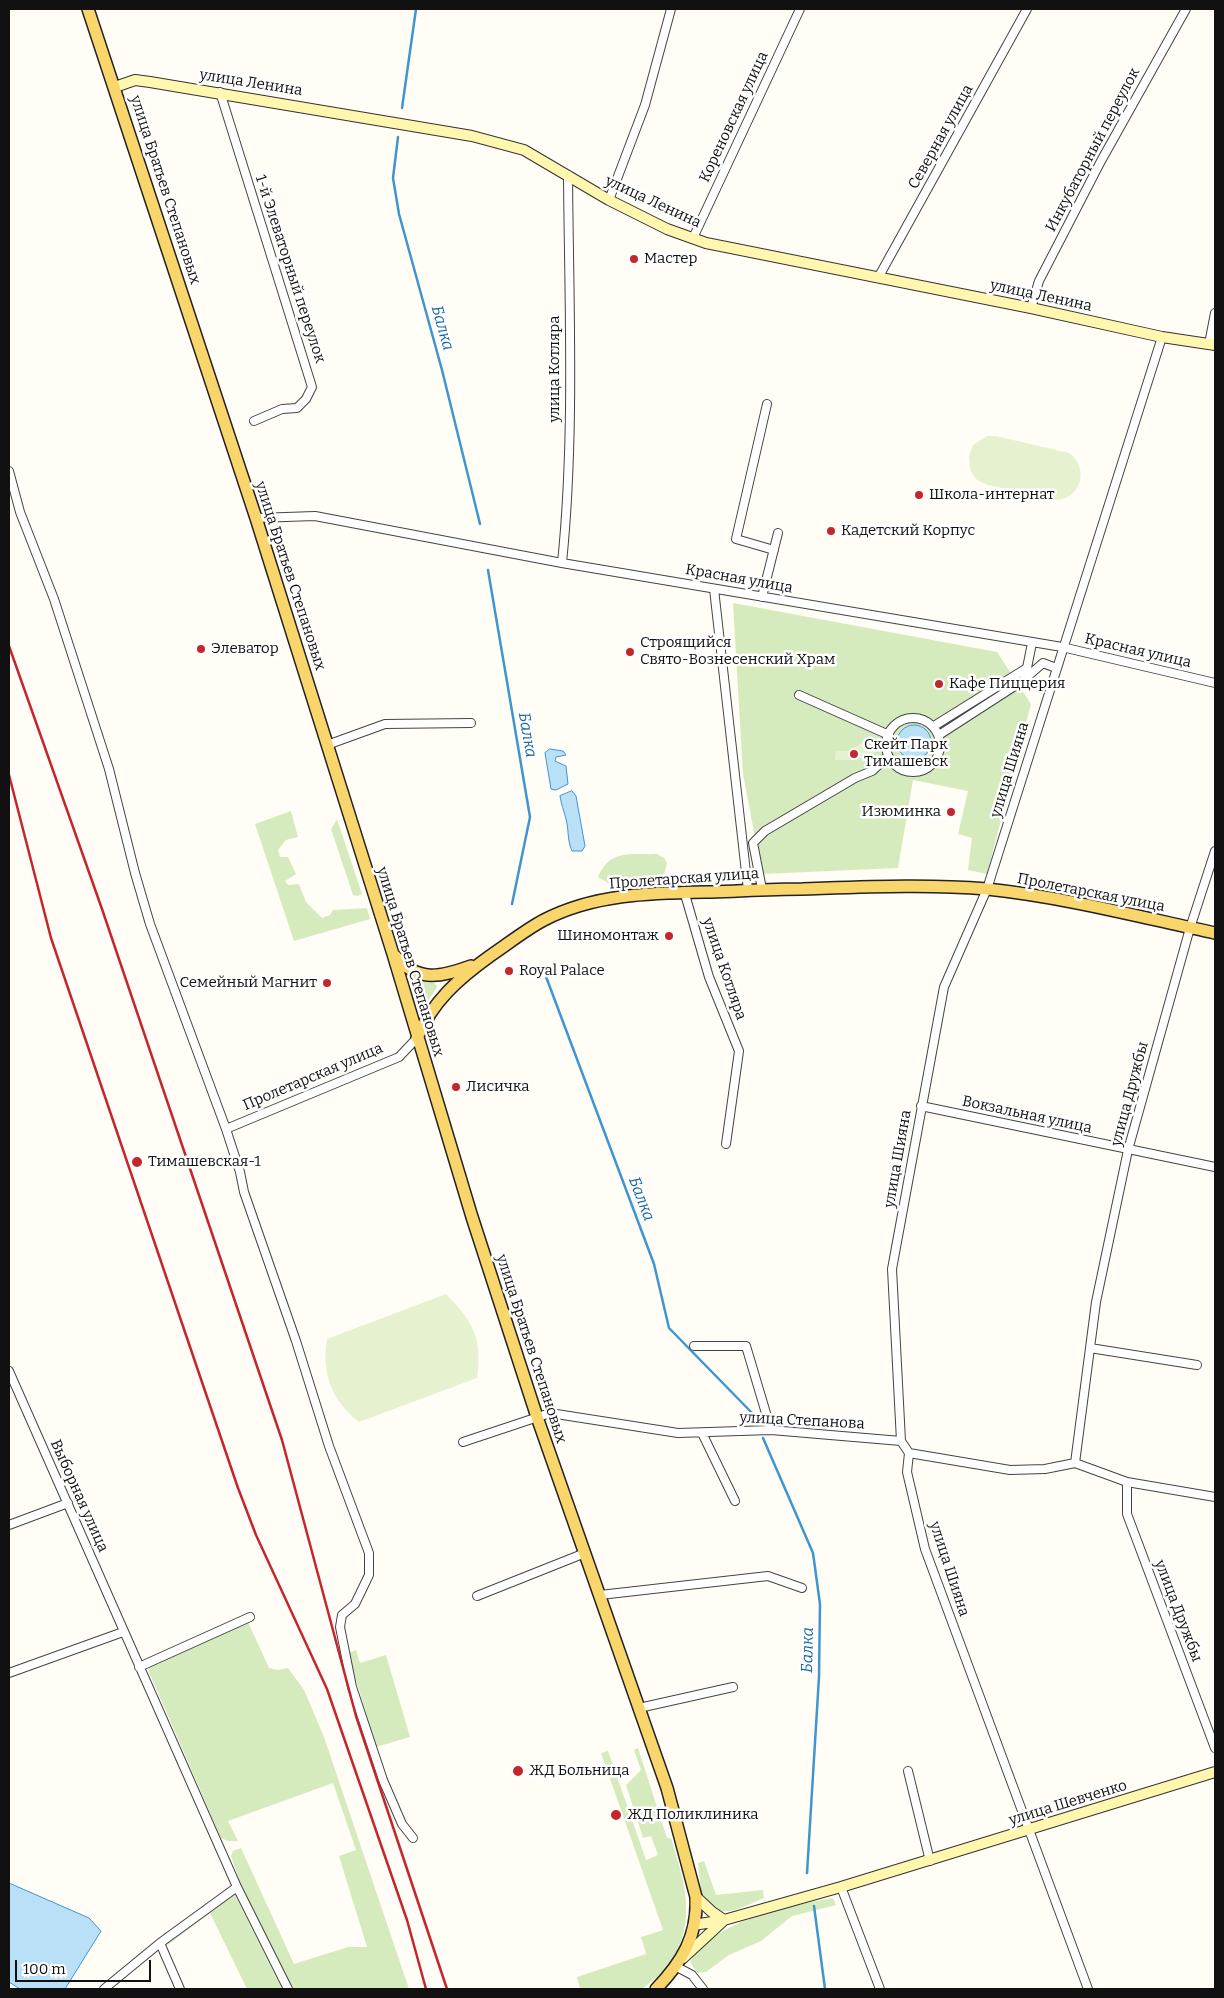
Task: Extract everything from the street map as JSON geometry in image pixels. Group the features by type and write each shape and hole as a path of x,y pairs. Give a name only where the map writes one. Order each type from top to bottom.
{"main road":[{"name":"улица Братьев Степановых","path":"88,9 256,518 537,1417 667,1788 696,1897 694,1925 678,1965"},
{"name":"улица Ленина","path":"115,87 135,80 220,92 472,136 524,150 609,200 667,229 706,243 1031,308 1162,337 1212,344"},
{"name":"Пролетарская улица","path":"417,1038 425,1019 458,979 543,920 582,905 625,896 762,889 902,886 987,889 1054,900 1215,933"},
{"path":"393,954 405,967 426,976 446,975 480,964"},
{"name":"улица Шевченко","path":"694,1925 724,1920 842,1887 1215,1772"},
{"path":"696,1897 724,1920"},
{"name":"улица Шевченко","path":"678,1965 704,1936 724,1920"},
{"path":"656,1989 678,1965"}],"street":[{"path":"609,200 645,105 671,9"},
{"name":"Кореновская улица","path":"693,238 800,9"},
{"name":"Северная улица","path":"878,278 1027,9"},
{"name":"Инкубаторный переулок","path":"1031,308 1039,281 1101,161 1186,9"},
{"name":"1-й Элеваторный переулок","path":"220,92 312,387 306,398 296,408 274,412 254,421"},
{"name":"улица Котляра","path":"562,563 568,500 570,316 568,175"},
{"path":"1212,344 1215,313"},
{"name":"улица Шияна","path":"901,1441 892,1269 944,986 987,889 1062,647 1162,337"},
{"path":"767,404 736,539 774,550"},
{"path":"9,471 20,512 54,599 109,769 135,874 150,924 226,1129 240,1172 244,1192 296,1341 329,1446 369,1553 369,1575 355,1604 342,1615 340,1627 352,1687 384,1780 403,1826 413,1838"},
{"name":"Красная улица","path":"256,518 315,516 562,563 1062,647 1215,684"},
{"path":"762,597 778,533"},
{"path":"714,589 748,890"},
{"path":"934,726 1027,668 1032,643"},
{"path":"939,735 1021,682 1043,664 1056,668"},
{"path":"799,694 889,735"},
{"path":"917,718 934,726 939,735 941,749 935,762 924,771 910,773 896,767 888,756 886,741 892,728 903,720 917,718"},
{"path":"328,744 384,724 471,723"},
{"path":"762,889 753,843 765,831 854,778 872,771 888,756"},
{"name":"улица Дружбы","path":"1075,1464 1096,1302 1128,1150 1190,928 1215,851"},
{"name":"улица Котляра","path":"684,892 709,977 739,1051 726,1144"},
{"name":"Пролетарская улица","path":"226,1129 399,1057 417,1038"},
{"name":"Вокзальная улица","path":"921,1106 1215,1167"},
{"path":"694,1346 746,1346 771,1430"},
{"path":"1090,1348 1197,1365"},
{"name":"Выборная улица","path":"9,1371 237,1887 288,1989"},
{"path":"9,1395 18,1391"},
{"name":"улица Степанова","path":"463,1442 550,1413 678,1433 771,1430 901,1441"},
{"path":"702,1433 735,1501"},
{"path":"901,1441 909,1452 1010,1470 1045,1469 1075,1464 1127,1482 1215,1497"},
{"name":"улица Шияна","path":"909,1452 907,1472 925,1550 1088,1989"},
{"name":"улица Дружбы","path":"1127,1482 1127,1514 1215,1748"},
{"path":"9,1525 68,1504"},
{"path":"477,1596 585,1554"},
{"path":"600,1595 768,1576 802,1588"},
{"path":"139,1667 250,1617"},
{"path":"9,1673 123,1632"},
{"path":"639,1708 733,1687"},
{"path":"908,1770 930,1861"},
{"path":"104,1989 160,1943 237,1887"},
{"path":"842,1887 880,1989"},
{"path":"160,1943 180,1989"},
{"path":"678,1965 692,1975 703,1989"}],"green space":[{"path":"987,436 996,436 1069,453 1075,459 1081,473 1077,488 1066,498 1058,500 988,485 977,480 970,470 969,456 973,445"},
{"path":"733,603 997,652 1031,704 987,874 968,870 972,838 958,834 968,791 913,780 898,868 762,874 743,774"},
{"name":"Скейт Парк Тимашевск","path":"864,742 874,749 872,760 859,758 856,760 835,760 836,751 848,751"},
{"path":"291,811 298,837 286,840 278,850 280,857 288,857 296,874 285,881 288,885 299,884 306,902 322,918 330,915 333,910 367,908 370,919 294,941 255,824"},
{"path":"337,819 362,894 357,896 353,895 331,829"},
{"path":"657,854 664,858 667,863 664,875 657,878 610,884 598,877 608,862 622,855"},
{"path":"415,981 435,983 437,987 423,1008 418,1007 413,1001 411,987"},
{"path":"446,1294 463,1313 474,1332 478,1353 477,1378 359,1422 335,1395 327,1375 327,1339"},
{"path":"248,1622 269,1668 278,1670 288,1668 304,1690 324,1737 409,1989 291,1989 242,1888 231,1856 233,1851 241,1848 294,1964 348,1947 367,1947 339,1856 356,1850 333,1783 228,1821 238,1841 228,1841 221,1838 149,1672 149,1668 155,1662"},
{"path":"356,1650 360,1663 386,1655 410,1737 376,1747 348,1653"},
{"path":"638,1748 667,1838 671,1838 684,1885 686,1916 684,1932 679,1947 670,1963 661,1974 642,1989 580,1989 577,1977 646,1954 641,1937 663,1930 601,1753 608,1751 646,1860 658,1855 651,1836 643,1838 626,1785 641,1770 634,1750"},
{"path":"704,1861 716,1895 763,1890 764,1898 730,1911 714,1909 707,1903 701,1893 698,1863"},
{"path":"231,1895 235,1895 282,1989 247,1989 210,1913 164,1948 165,1943"},
{"path":"833,1898 836,1905 792,1916 761,1941 729,1955 706,1972 697,1973 690,1962 701,1948 716,1935 734,1925 795,1905"}],"water":[{"path":"914,725 926,730 931,742 926,754 914,759 902,754 897,742 902,730"},
{"path":"550,749 563,751 566,755 556,757 555,761 566,766 568,784 556,790 551,789 545,753"},
{"path":"572,791 576,796 585,846 582,851 572,851 560,799 560,796"},
{"path":"9,1883 89,1918 101,1931 65,1989 20,1989 9,1982"}],"waterway":[{"name":"Балка","path":"402,108 416,9"},
{"name":"Балка","path":"398,137 393,178 399,214 442,370 480,524"},
{"name":"Балка","path":"488,570 530,817 512,904"},
{"name":"Балка","path":"542,966 654,1264 669,1328 754,1415"},
{"name":"Балка","path":"763,1438 813,1553 820,1604 819,1677 807,1873"},
{"name":"Балка","path":"814,1906 825,1989"}],"railway":[{"path":"9,646 102,909 282,1440 356,1716 447,1989"},
{"path":"9,775 51,938 238,1488 256,1535 327,1689 407,1920 426,1989"}],"place":[{"name":"Мастер","path":"634,259"},
{"name":"Школа-интернат","path":"919,495"},
{"name":"Кадетский Корпус","path":"831,531"},
{"name":"Элеватор","path":"201,649"},
{"name":"Строящийся Свято-Вознесенский Храм","path":"630,652"},
{"name":"Кафе Пиццерия","path":"939,684"},
{"name":"Скейт Парк Тимашевск","path":"854,754"},
{"name":"Изюминка","path":"951,812"},
{"name":"Шиномонтаж","path":"669,936"},
{"name":"Royal Palace","path":"509,971"},
{"name":"Семейный Магнит","path":"327,983"},
{"name":"Лисичка","path":"456,1087"},
{"name":"Тимашевская-1","path":"137,1162"},
{"name":"ЖД Больница","path":"518,1771"},
{"name":"ЖД Поликлиника","path":"616,1815"}]}
